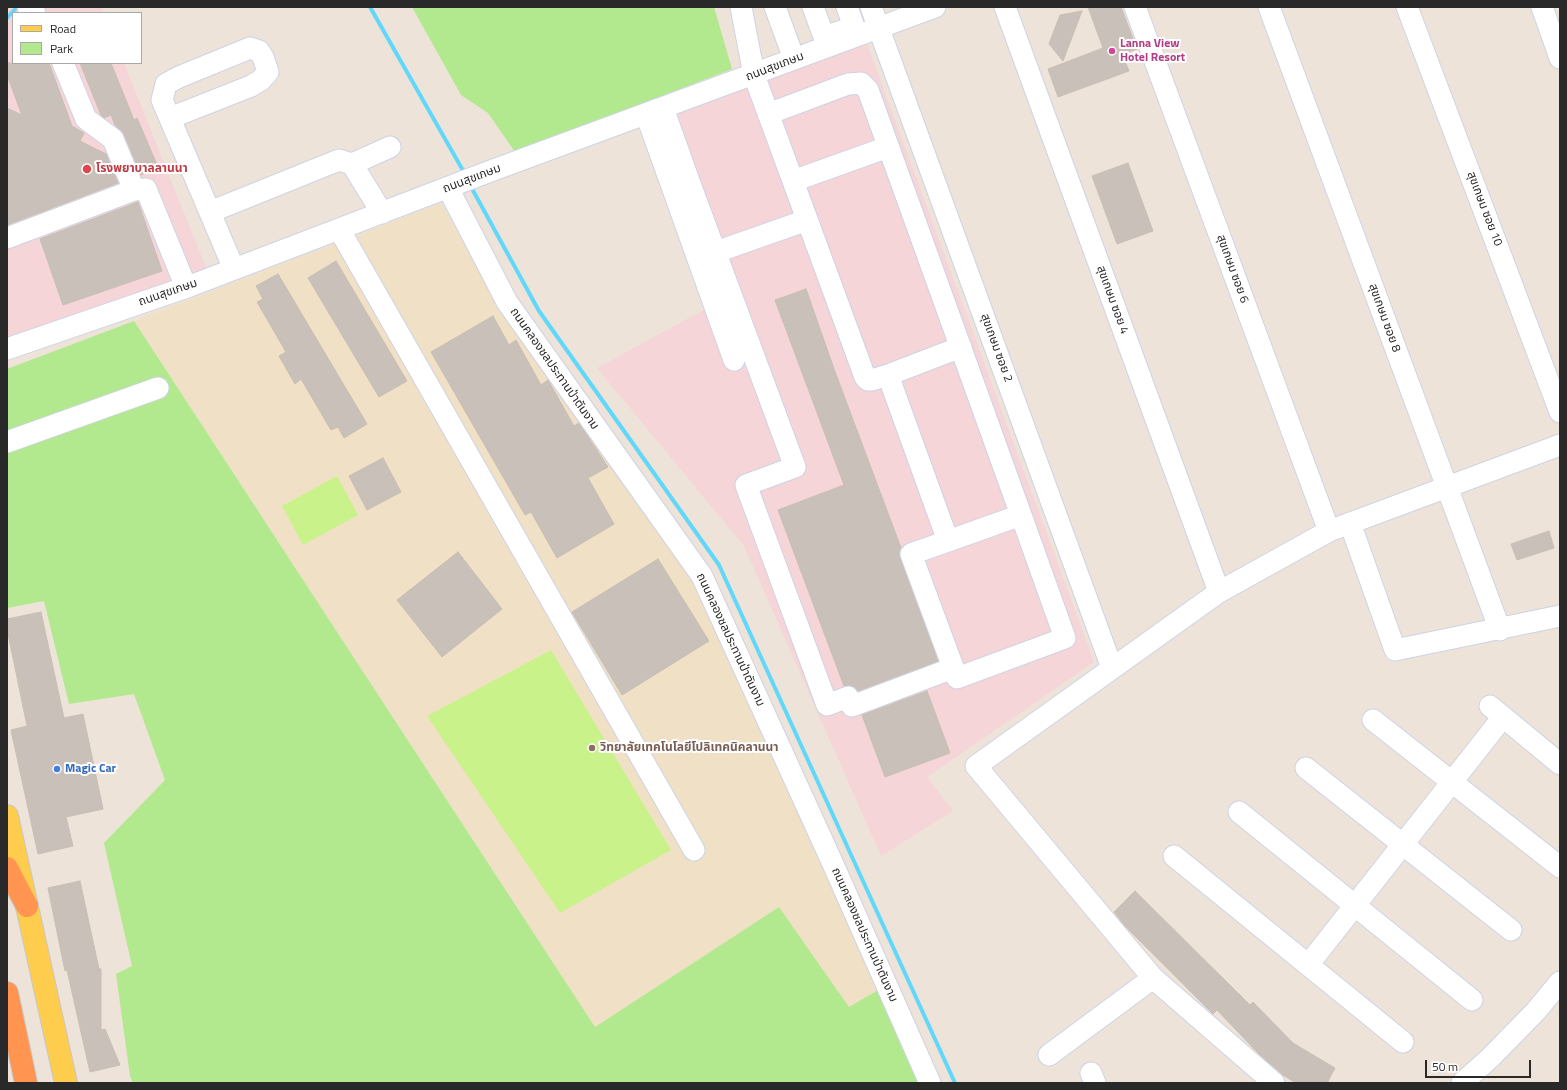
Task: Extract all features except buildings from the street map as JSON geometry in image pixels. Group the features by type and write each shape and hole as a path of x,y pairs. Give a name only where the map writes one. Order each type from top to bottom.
{"highway":[{"path":"7,868 26,906"},
{"path":"7,993 26,1083"}],"main road":[{"path":"7,816 66,1083"}],"street":[{"path":"741,7 753,67 768,114 865,378 872,380 888,375 961,347"},
{"path":"775,7 790,48"},
{"path":"813,7 824,36"},
{"path":"753,67 790,48 845,30 853,24 847,7"},
{"name":"สุขเกษม ซอย 2","path":"871,7 1112,668"},
{"name":"ถนนสุขเกษม","path":"7,349 186,287 488,172 655,111 753,67 879,28 935,7"},
{"name":"สุขเกษม ซอย 4","path":"1005,7 1219,592"},
{"name":"สุขเกษม ซอย 6","path":"1135,7 1329,531"},
{"name":"สุขเกษม ซอย 8","path":"1269,7 1500,630"},
{"name":"สุขเกษม ซอย 10","path":"1407,7 1560,412"},
{"path":"1542,7 1560,58"},
{"path":"170,118 251,86 261,80 268,72 264,58 259,51 250,48 179,77 166,84 162,100 234,269"},
{"path":"63,64 86,119 112,139 134,190"},
{"path":"768,114 848,84 861,83 868,90 961,347 1021,514 1065,638 957,678 911,554 1021,514"},
{"path":"655,111 689,181 795,467 746,485 827,705 848,697 852,706 953,668"},
{"path":"655,111 734,360"},
{"path":"210,212 339,160 352,164 390,147"},
{"path":"793,180 888,147"},
{"path":"352,164 382,213"},
{"path":"7,238 134,190 146,188 186,287"},
{"name":"ถนนคลองชลประทานป่าตันงาม","path":"448,188 507,302 702,576 833,864 930,1083"},
{"path":"716,252 807,220"},
{"path":"339,229 694,850"},
{"path":"888,375 948,541"},
{"path":"7,442 158,388"},
{"path":"1274,1083 1153,978 976,766 1219,592 1329,531 1560,445"},
{"path":"1350,523 1395,650 1500,630 1560,616"},
{"path":"1308,965 1452,782 1497,712 1560,764"},
{"path":"1373,720 1560,867"},
{"path":"1306,768 1511,930"},
{"path":"1239,812 1472,1000"},
{"path":"1174,856 1403,1042"},
{"path":"1049,1055 1153,978"},
{"path":"1462,1083 1490,1058 1536,1011 1560,982"}],"shaded area":[{"name":"โรงพยาบาลลานนา","path":"7,7 101,7 104,12 12,12 12,64 124,64 209,275 7,343"},
{"path":"867,44 1094,662 927,777 953,811 881,856 744,546 597,368 711,306 645,126"},
{"name":"วิทยาลัยเทคโนโลยีโปลิเทคนิคลานนา","path":"441,203 499,302 702,588 878,990 849,1007 779,907 595,1027 134,321"}],"green space":[{"path":"412,7 714,7 732,69 515,152 488,113 461,95"},
{"path":"134,321 595,1027 779,907 849,1007 878,990 920,1083 133,1083 130,1076 116,974 132,966 104,843 165,780 134,694 69,704 44,601 7,608 7,369"},
{"path":"337,476 358,515 303,545 282,506"},
{"path":"551,650 671,850 560,913 427,716"}],"waterway":[{"path":"12,12 17,7"},
{"path":"370,7 465,174"},
{"path":"7,18 12,12"},
{"path":"470,185 539,311 719,565 955,1083"}],"place":[{"name":"Lanna View Hotel Resort","path":"1112,51"},
{"name":"โรงพยาบาลลานนา","path":"87,169"},
{"name":"วิทยาลัยเทคโนโลยีโปลิเทคนิคลานนา","path":"592,748"},
{"name":"Magic Car","path":"57,769"}]}
